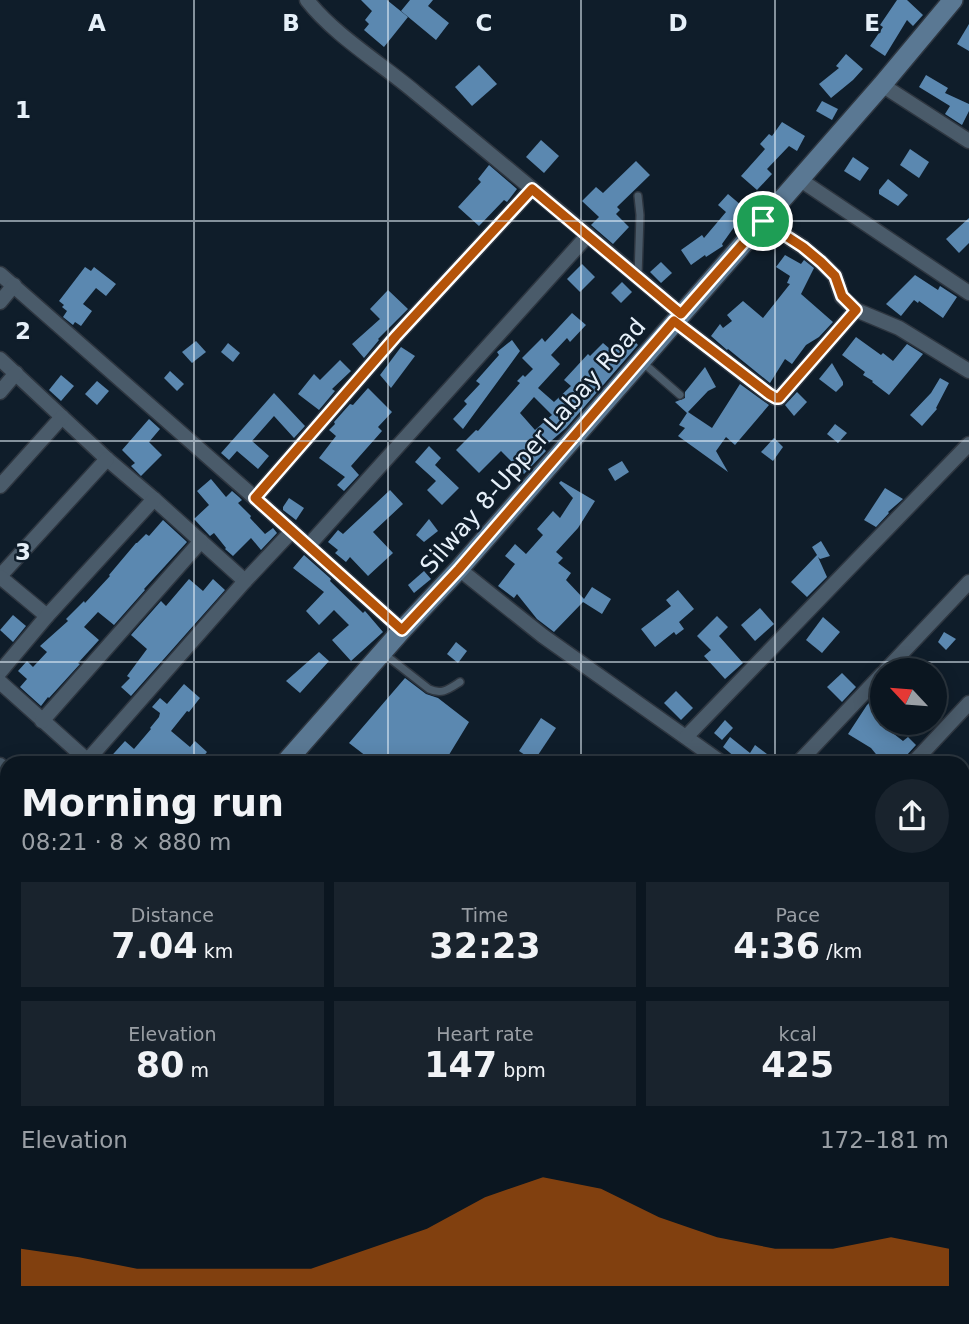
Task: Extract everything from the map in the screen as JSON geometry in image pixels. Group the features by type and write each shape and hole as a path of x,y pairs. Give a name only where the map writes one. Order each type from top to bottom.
{"main road":[{"name":"Silway 8-Upper Labay Road","path":"291,756 459,569 882,85 953,0"}],"street":[{"path":"307,0 335,28 588,234 638,277 677,318 776,398 779,398 856,310"},
{"path":"882,85 969,141"},
{"path":"799,179 969,293"},
{"path":"255,498 396,336 532,189"},
{"path":"763,221 821,262 835,276 842,296 856,310 899,328 969,371"},
{"path":"308,545 588,234"},
{"path":"0,274 402,630"},
{"path":"0,302 14,285"},
{"path":"0,359 107,459 245,581"},
{"path":"0,392 16,373"},
{"path":"0,486 62,417"},
{"path":"686,737 969,444"},
{"path":"47,616 0,576 107,459"},
{"path":"0,672 47,616 155,499"},
{"path":"92,756 292,531"},
{"path":"42,721 201,541"},
{"path":"459,569 543,636 712,756"},
{"path":"897,658 969,582"},
{"path":"0,682 80,756"},
{"path":"805,756 870,687"},
{"path":"920,756 969,703"}],"lane":[{"path":"638,196 638,277"},
{"path":"640,360 680,395"},
{"path":"383,652 436,692 441,693 460,682"}],"building":[{"path":"361,0 387,0 408,17 384,47 364,30 369,24 365,20 372,11"},
{"path":"410,0 433,0 428,6 449,23 436,40 401,11"},
{"path":"897,0 907,0 923,15 913,26 907,20 885,56 870,46"},
{"path":"969,24 969,51 957,44"},
{"path":"846,54 863,69 831,98 819,84 839,68 836,66"},
{"path":"479,65 497,84 472,106 455,87"},
{"path":"926,75 948,88 945,93 969,104 969,111 962,125 945,114 950,106 919,87"},
{"path":"822,101 838,109 832,120 816,111"},
{"path":"782,122 805,136 797,151 789,146 767,169 772,174 757,190 741,176 765,149 760,144 769,134 772,136"},
{"path":"541,140 559,156 544,173 526,157"},
{"path":"910,149 929,162 919,178 900,165"},
{"path":"853,157 869,168 860,181 844,171"},
{"path":"636,161 650,175 617,207 620,210 616,214 629,227 613,244 591,225 599,217 582,201 596,187 603,193"},
{"path":"489,165 517,189 507,202 504,200 479,226 458,207 481,182 478,179"},
{"path":"888,179 908,195 898,206 879,194"},
{"path":"728,194 748,211 723,246 691,265 681,250 702,235 704,238 726,212 718,205"},
{"path":"969,218 969,243 959,253 946,239"},
{"path":"785,255 801,264 804,260 814,268 801,294 833,322 819,337 806,345 792,364 785,359 770,383 711,336 720,324 723,328 732,321 727,315 743,301 763,318 790,284 787,283 790,276 776,267"},
{"path":"661,262 672,273 661,283 650,272"},
{"path":"582,264 595,277 580,292 567,279"},
{"path":"85,267 91,271 94,267 116,284 106,296 96,288 83,304 92,311 81,326 75,322 73,325 63,317 67,311 59,301"},
{"path":"915,275 938,290 940,286 957,297 943,318 919,301 918,303 914,300 901,316 886,304"},
{"path":"622,282 632,292 621,303 611,293"},
{"path":"388,290 408,309 378,339 364,358 352,344 380,319 370,309"},
{"path":"572,313 586,325 570,342 567,338 551,355 560,364 538,388 554,402 571,386 564,380 588,354 590,356 603,343 610,349 627,333 638,345 566,428 543,448 546,451 524,474 501,451 479,473 456,450 478,431 520,383 517,381 533,369 522,358 542,338 545,342","holes":["534,397 552,415 535,430 520,413"]},
{"path":"856,337 893,361 907,344 923,354 889,395 842,355"},
{"path":"512,340 520,351 463,429 453,419 467,404 464,401 480,384 476,381 499,355 497,352"},
{"path":"196,341 206,352 192,363 182,352"},
{"path":"228,343 240,353 233,362 221,352"},
{"path":"401,347 415,356 391,388 380,375"},
{"path":"340,360 351,371 332,389 335,391 319,410 298,394 314,374 320,380"},
{"path":"832,363 843,382 836,392 819,379"},
{"path":"705,367 716,387 708,391 688,412 712,428 740,384 769,405 735,445 726,437 716,451 728,472 678,436 685,428 679,425 687,413 675,402 685,398 685,392"},
{"path":"170,371 184,384 177,391 164,378"},
{"path":"61,375 74,386 61,401 49,390"},
{"path":"940,378 949,383 937,409 922,426 910,415 931,393"},
{"path":"97,381 109,391 97,405 85,394"},
{"path":"368,388 392,412 378,427 382,431 351,466 359,475 344,491 337,485 345,477 319,458 336,436 329,430 334,422"},
{"path":"797,392 807,402 794,416 785,405"},
{"path":"274,393 305,426 294,438 274,416 252,441 269,456 258,469 237,451 229,460 221,453"},
{"path":"149,419 160,429 149,442 162,455 141,476 131,466 135,463 122,450"},
{"path":"835,424 847,433 838,443 827,434"},
{"path":"774,438 783,447 773,461 761,452"},
{"path":"429,446 441,458 435,465 459,488 442,505 427,490 436,481 415,462"},
{"path":"622,461 629,472 615,481 608,469"},
{"path":"211,479 226,497 232,491 242,500 238,503 265,534 273,528 277,533 261,550 251,538 233,556 214,533 210,536 194,519 209,505 197,491"},
{"path":"561,481 595,501 578,528 556,552 563,558 558,563 571,573 566,580 584,599 592,587 611,599 602,614 583,602 554,632 537,619 517,594 514,598 498,586 515,564 505,556 515,544 526,554 543,535 537,529 553,511 560,518 573,498 559,483"},
{"path":"885,488 903,499 876,527 864,520"},
{"path":"390,490 403,504 373,532 393,553 368,576 350,557 346,562 335,553 338,550 328,542 338,530 343,534"},
{"path":"289,498 304,508 296,520 283,510"},
{"path":"429,519 438,531 424,542 416,535"},
{"path":"163,520 187,542 114,625 98,612 84,627 99,640 41,706 20,687 27,679 18,671 27,661 33,667 47,652 40,646 68,621 66,619 84,601 85,603 136,543 146,534 149,536"},
{"path":"821,541 830,556 820,559 818,557 827,577 807,597 791,582 817,555 812,547"},
{"path":"304,555 363,613 365,611 383,632 351,661 332,640 349,625 334,610 319,625 306,611 324,592 293,568"},
{"path":"424,571 431,579 414,593 408,585"},
{"path":"189,579 203,591 213,579 225,590 131,696 121,687 130,678 127,676 147,649 131,635 161,601 166,606"},
{"path":"678,590 694,609 679,622 684,629 676,635 674,632 655,647 641,629 671,606 666,600"},
{"path":"760,608 774,624 755,641 741,625"},
{"path":"13,615 26,626 13,642 0,630"},
{"path":"717,616 728,627 719,636 743,663 725,679 704,656 711,650 697,636"},
{"path":"823,617 840,632 822,653 806,640"},
{"path":"944,632 956,639 946,650 938,642"},
{"path":"456,642 467,651 458,663 447,654"},
{"path":"319,652 329,661 300,693 286,681"},
{"path":"842,673 856,687 842,702 827,687"},
{"path":"405,678 426,694 438,698 469,722 448,756 366,756 349,743"},
{"path":"184,684 200,698 171,731 190,747 195,741 207,752 204,756 111,756 125,741 134,749 159,717 160,713 152,707 160,698 167,704"},
{"path":"676,691 693,708 681,720 664,703"},
{"path":"870,702 870,735 895,735 903,741 908,737 916,745 906,756 878,756 871,748 848,734"},
{"path":"541,718 556,728 537,756 526,756 519,751"},
{"path":"725,720 733,728 722,740 714,733"},
{"path":"730,737 750,753 755,745 767,754 734,756 723,747"}],"route":[{"path":"532,189 681,314 763,221 821,262 835,276 842,296 856,310 782,396 776,398 769,394 674,321 459,569 402,630 255,498 396,336 532,189"}]}
